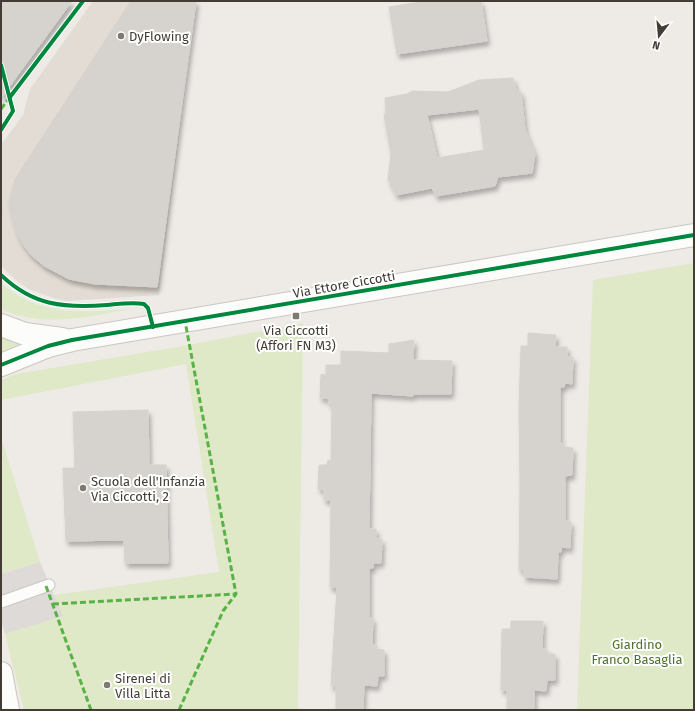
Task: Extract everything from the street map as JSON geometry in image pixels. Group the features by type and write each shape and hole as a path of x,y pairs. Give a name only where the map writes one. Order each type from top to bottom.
{"street":[{"name":"Via Ettore Ciccotti","path":"1,364 72,340 694,235"},
{"name":"Via Ettore Ciccotti","path":"1,325 25,334 72,340"},
{"path":"1,673 8,710"}],"lane":[{"path":"1,602 50,585"}],"shaded area":[{"path":"93,1 196,1 159,295 67,301 53,298 29,289 18,282 1,266 1,145 23,115 30,89"},
{"path":"40,562 63,616 5,634 1,620 1,574"}],"green space":[{"name":"Giardino Franco Basaglia","path":"694,263 694,710 577,710 593,280"},
{"path":"1,283 16,294 47,307 79,311 132,309 82,317 49,320 17,315 1,309"},
{"path":"303,323 298,710 24,710 5,634 63,616 54,595 219,572 186,364 1,400 1,380 16,374 183,346"},
{"path":"1,336 30,342 1,354"},
{"path":"1,437 40,562 1,574"}],"building":[{"path":"1,1 72,1 1,98"},
{"path":"131,1 196,1 157,287 95,284 69,279 44,266 31,255 22,243 17,233 9,203 15,179"},
{"path":"427,1 481,1 487,41 397,54 389,7"},
{"path":"513,78 516,90 521,92 525,130 535,154 532,173 498,177 495,186 436,196 432,188 396,195 388,179 391,154 384,115 386,113 385,98 407,94 412,91 448,92 479,80","holes":["479,109 484,150 437,158 427,115"]},
{"path":"528,333 556,335 555,347 567,347 567,357 573,357 572,384 565,383 564,387 560,387 560,443 564,444 564,447 573,448 572,475 565,476 565,520 571,522 570,548 561,547 561,552 558,552 557,579 524,577 524,570 519,569 519,406 521,346 528,346"},
{"path":"414,340 413,360 452,361 451,394 413,394 413,396 371,393 369,529 376,529 376,539 382,539 381,563 373,563 373,568 369,568 369,618 373,618 372,645 375,645 375,649 384,650 384,676 378,676 377,686 364,685 363,710 336,710 336,686 331,686 337,587 330,587 331,500 324,500 324,490 318,489 319,465 327,465 328,460 331,461 332,404 329,404 328,398 320,398 321,374 326,375 326,365 341,365 341,351 389,353 389,344"},
{"path":"148,410 149,465 166,465 168,563 125,563 124,540 66,541 63,468 75,468 73,412"},
{"path":"511,621 543,621 542,649 547,649 547,654 555,654 555,680 547,680 546,691 534,690 534,710 507,710 507,690 501,690 502,629 511,629"}],"marked path":[{"path":"1,109 10,97"},
{"path":"179,710 223,611 236,594 185,321"},
{"path":"46,586 91,710"},
{"path":"53,604 236,594"}],"cycle path":[{"path":"10,97 83,1"},
{"path":"1,65 13,111 1,130"},
{"path":"1,365 48,346 72,340 694,235"},
{"path":"1,275 25,293 50,303 77,306 130,303 144,304 148,308 153,327"}],"place":[{"name":"DyFlowing","path":"121,36"},
{"name":"Via Ciccotti (Affori FN M3)","path":"296,316"},
{"name":"Scuola dell'Infanzia Via Ciccotti, 2","path":"83,488"},
{"name":"Sirenei di Villa Litta","path":"107,685"}]}
